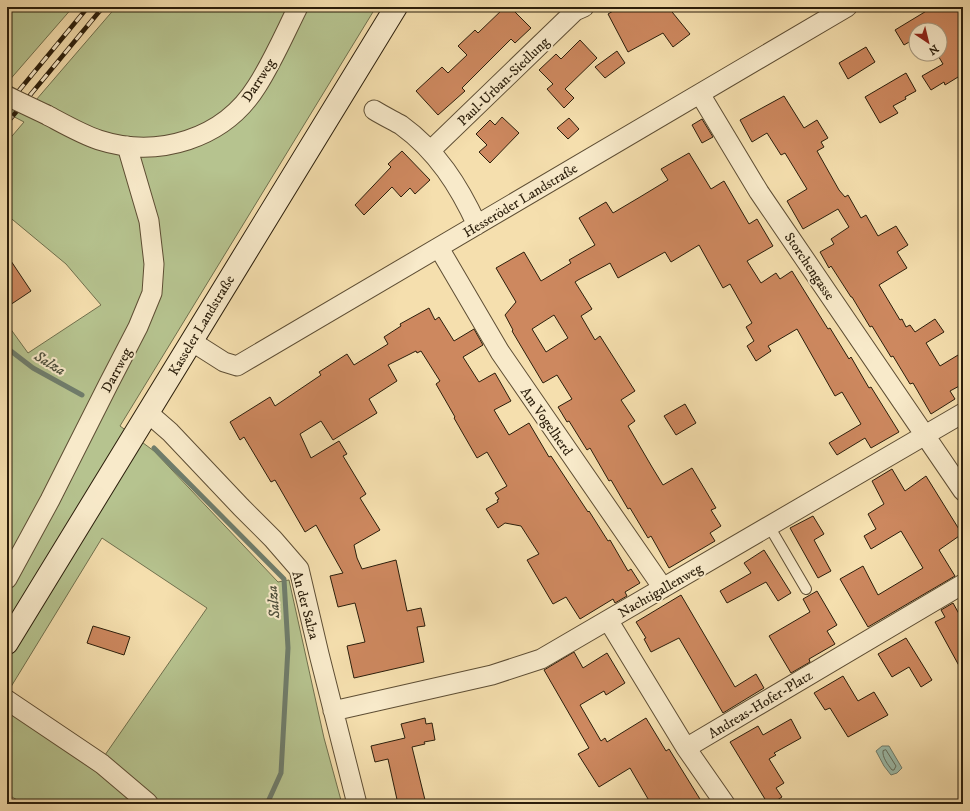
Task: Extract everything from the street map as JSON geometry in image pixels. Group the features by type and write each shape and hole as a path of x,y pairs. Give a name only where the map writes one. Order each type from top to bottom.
{"main road":[{"name":"Kasseler Landstraße","path":"7,643 396,7"}],"street":[{"name":"Darrweg","path":"7,96 76,131 100,140 127,146 150,147 173,145 196,137 217,126 237,110 257,86 274,56 298,7"},
{"name":"Hesseröder Landstraße","path":"191,341 224,362 237,366 847,7"},
{"name":"Paul-Urban-Siedlung","path":"430,151 579,8"},
{"name":"Storchengasse","path":"700,94 759,192 924,435"},
{"path":"374,110 401,126 430,151 452,177 465,199 477,225"},
{"name":"Darrweg","path":"7,579 50,500 138,327 152,293 154,264 149,221 127,146"},
{"name":"Am Vogelherd","path":"439,248 500,352 663,588"},
{"name":"An der Salza","path":"148,412 170,432 241,507 274,539 300,569 357,804"},
{"name":"Nachtigallenweg","path":"333,710 492,675 541,659 963,413"},
{"path":"924,435 963,491"},
{"name":"Andreas-Hofer-Platz","path":"686,748 963,584"},
{"path":"608,620 686,748 725,804"},
{"path":"7,700 102,764 148,803"}],"lane":[{"path":"769,526 806,589"}],"green space":[{"path":"7,7 73,7 7,83"},
{"path":"116,7 376,7 120,426 154,451 278,582 289,580 324,738 342,804 24,804 7,794 7,324 28,353 101,305 66,264 7,215 7,142 24,122 7,113 7,84 36,100","holes":["102,538 207,608 105,755 9,690"]}],"water":[{"path":"882,746 889,746 902,768 897,773 891,775 884,766 876,751"}],"building":[{"path":"505,7 510,7 531,28 515,43 511,39 462,88 465,91 438,115 416,91 442,67 448,73 467,55 458,46 475,30 478,33"},
{"path":"620,7 668,7 690,34 673,47 663,33 628,52 608,14"},
{"path":"933,7 957,7 963,17 963,74 945,85 944,82 931,90 922,76 943,64 942,62 948,62 948,22 908,22"},
{"path":"908,22 908,43 904,45 895,30"},
{"path":"580,40 597,58 565,89 574,98 564,108 547,89 553,84 539,70 556,54 561,59"},
{"path":"866,47 875,62 848,79 839,63"},
{"path":"617,51 625,63 605,78 595,67"},
{"path":"906,73 916,91 905,97 906,99 893,106 898,113 880,123 865,97"},
{"path":"784,96 804,128 817,120 828,138 821,142 824,147 817,151 839,190 845,197 848,195 861,218 866,215 878,236 896,226 908,245 897,252 907,268 879,285 900,320 902,319 906,327 910,325 915,332 935,319 944,332 926,343 940,366 963,352 963,384 950,391 955,399 931,414 913,383 910,384 893,356 891,357 872,326 870,327 852,297 831,266 829,268 820,252 834,244 831,239 849,227 838,209 803,229 787,201 807,189 785,153 781,155 767,133 752,142 740,120"},
{"path":"502,117 519,133 490,163 479,152 487,145 476,134 490,120 495,125"},
{"path":"569,118 579,129 568,139 557,128"},
{"path":"702,119 713,137 702,143 692,125"},
{"path":"402,151 430,180 415,194 410,188 401,197 392,187 364,215 355,205 391,167 388,164"},
{"path":"689,153 711,189 724,181 749,224 757,219 773,246 747,261 761,283 776,273 780,279 792,271 828,329 830,328 849,359 851,357 869,388 871,387 899,432 871,448 865,438 837,455 829,443 861,424 842,392 835,396 797,329 768,346 771,351 756,361 747,346 754,341 746,327 752,323 730,284 723,288 699,245 671,262 665,252 618,278 610,263 578,280 575,282 592,309 581,316 595,340 600,336 635,391 621,400 635,421 628,426 652,467 663,485 692,468 716,508 711,510 721,526 710,533 715,541 669,568 651,536 648,538 630,508 628,509 611,480 609,481 590,448 587,450 569,421 567,422 558,407 572,399 557,375 543,383 512,331 513,330 505,315 516,302 496,268 524,252 541,281 571,263 569,260 595,245 579,218 606,202 613,213 640,197 668,180 661,169","holes":["554,315 568,338 546,352 532,329"]},
{"path":"7,255 31,291 7,307"},
{"path":"429,308 435,320 439,317 454,341 474,329 483,345 463,357 479,382 495,373 511,401 494,410 509,435 529,423 549,457 551,456 608,541 610,540 628,571 631,569 640,583 625,592 627,596 615,603 613,599 580,619 566,597 553,604 527,560 539,554 521,526 505,523 498,528 486,509 498,502 497,500 499,499 495,493 507,486 487,452 477,458 436,384 440,381 421,351 417,353 416,351 388,365 397,381 369,399 377,413 333,440 321,421 300,434 311,458 339,441 347,454 343,456 366,494 360,498 380,530 354,545 357,558 362,569 396,560 407,611 421,608 425,626 417,627 424,662 354,678 347,646 365,642 355,603 338,607 330,576 343,573 316,525 305,532 275,480 271,482 244,437 240,440 230,422 270,397 275,406 321,375 319,372 347,354 354,365 388,344 384,337 401,326 400,324"},
{"path":"685,404 696,423 676,435 664,416"},
{"path":"892,469 905,491 926,476 962,534 939,550 955,576 868,627 840,579 863,566 878,595 923,568 901,531 871,549 864,536 876,529 868,514 884,504 872,481"},
{"path":"813,516 824,534 814,540 831,571 818,578 790,528"},
{"path":"764,550 791,593 778,601 766,582 727,603 720,591 751,573 744,563"},
{"path":"817,591 837,625 827,631 835,644 809,659 810,662 791,673 769,636 810,612 803,599"},
{"path":"681,595 735,687 756,674 764,688 723,713 679,638 651,652 644,639 646,638 636,622"},
{"path":"953,603 963,621 963,673 935,622 945,617 941,610"},
{"path":"93,626 130,637 124,655 87,643"},
{"path":"906,638 932,680 921,687 909,667 892,677 878,654"},
{"path":"574,652 583,668 607,653 625,683 606,695 604,691 580,705 601,741 605,738 607,742 646,718 666,751 669,749 703,804 651,804 630,768 599,787 578,754 589,748 544,670"},
{"path":"843,676 858,701 874,692 888,715 848,737 830,708 825,710 814,693"},
{"path":"425,718 426,724 432,723 435,740 424,742 425,744 412,747 426,804 398,804 388,759 375,762 371,746 405,738 401,724"},
{"path":"791,719 801,738 774,753 776,755 769,759 784,783 776,788 782,797 771,804 768,804 730,742 758,726 763,735"}],"waterway":[{"name":"Salza","path":"7,348 33,368 82,395"},
{"name":"Salza","path":"154,448 284,579 288,648 281,773 267,804"}],"railway":[{"path":"7,105 88,7"},
{"path":"7,123 103,7"}]}
